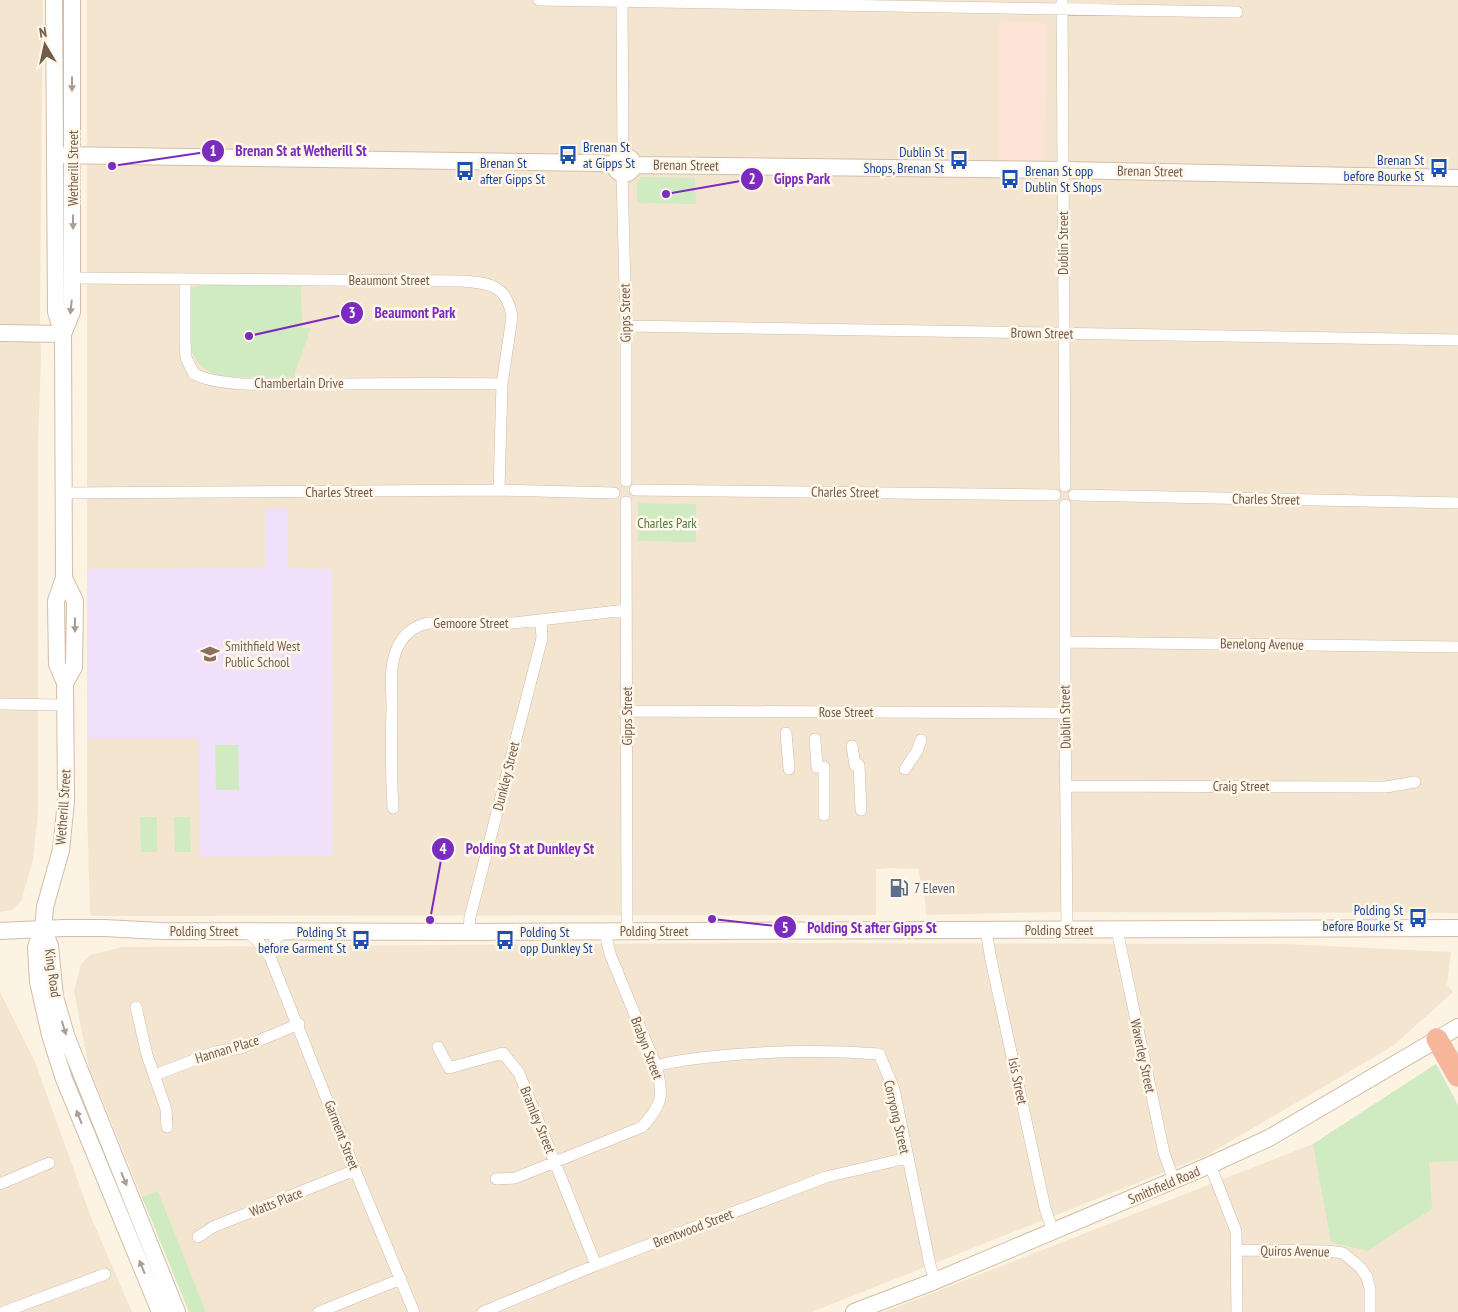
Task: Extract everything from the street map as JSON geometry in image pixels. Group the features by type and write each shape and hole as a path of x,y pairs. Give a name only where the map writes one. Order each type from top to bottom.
{"highway":[{"path":"1436,1040 1458,1076"}],"main road":[{"name":"Wetherill Street","path":"43,929 45,907 61,850 65,824 65,683 74,667 75,601 64,578 63,334 56,312 54,0"},
{"name":"Wetherill Street","path":"63,334 72,312 72,0"},
{"name":"Brenan Street","path":"55,155 601,163 623,165 1064,170 1458,178"},
{"path":"0,333 63,334"},
{"name":"Polding Street","path":"0,931 104,928 161,931 469,932 1458,928"},
{"name":"King Road","path":"43,929 36,947 38,982 50,1035 68,1088 160,1312"},
{"name":"King Road","path":"43,929 50,946 55,997 67,1038 177,1312"},
{"name":"Smithfield Road","path":"854,1312 935,1281 1210,1166 1269,1138 1458,1027"}],"street":[{"path":"539,0 994,9 1062,4 1237,12"},
{"name":"Gipps Street","path":"622,1 626,481"},
{"name":"Dublin Street","path":"1062,4 1065,486"},
{"name":"Beaumont Street","path":"72,278 462,281 490,284 503,294 510,306 512,317 502,384 499,490"},
{"name":"Chamberlain Drive","path":"186,280 184,342 186,358 194,374 205,379 216,382 274,384 502,384"},
{"name":"Brown Street","path":"626,326 1458,340"},
{"path":"626,481 632,484 635,490 634,496 626,502 620,501 614,493 617,484 626,481"},
{"path":"1065,486 1070,488 1074,495 1071,502 1065,504 1057,502 1055,495 1057,489 1065,486"},
{"name":"Charles Street","path":"64,493 499,490 614,493"},
{"name":"Charles Street","path":"635,490 1055,495"},
{"name":"Charles Street","path":"1074,495 1458,502"},
{"name":"Gipps Street","path":"626,502 627,931"},
{"name":"Dublin Street","path":"1065,504 1064,713 1067,930"},
{"name":"Gemoore Street","path":"393,808 391,778 392,669 396,650 401,640 409,632 418,625 429,623 514,623 626,610"},
{"name":"Dunkley Street","path":"469,932 470,917 542,638 541,621"},
{"name":"Benelong Avenue","path":"1065,642 1458,647"},
{"path":"0,704 65,705"},
{"name":"Rose Street","path":"627,711 1064,713"},
{"path":"786,733 789,769"},
{"path":"815,739 820,767 824,815"},
{"path":"905,769 918,751 921,740"},
{"path":"852,746 857,765 861,810"},
{"name":"Craig Street","path":"1066,786 1386,787 1415,782"},
{"name":"Isis Street","path":"986,930 1041,1189 1053,1232"},
{"name":"Waverley Street","path":"1116,930 1164,1153 1174,1181"},
{"name":"Garment Street","path":"245,931 256,939 270,957 299,1024 355,1170 414,1312"},
{"path":"270,957 274,940 285,931"},
{"name":"Brabyn Street","path":"496,1179 515,1178 642,1127 654,1114 661,1097 661,1084 656,1066 610,954 605,932"},
{"path":"136,1007 147,1055 166,1110 167,1126"},
{"name":"Hannan Place","path":"155,1075 216,1052 241,1048 299,1024"},
{"name":"Bramley Street","path":"438,1047 448,1068 503,1053 519,1073 596,1265"},
{"name":"Corryong Street","path":"656,1066 670,1062 749,1052 848,1052 879,1054 894,1089 907,1158 935,1281"},
{"name":"Brentwood Street","path":"483,1312 596,1265 826,1177 907,1158"},
{"path":"0,1184 49,1163"},
{"path":"1210,1166 1236,1231 1237,1312"},
{"name":"Watts Place","path":"198,1236 213,1227 355,1170"},
{"name":"Quiros Avenue","path":"1237,1250 1327,1251 1343,1253 1354,1260 1367,1277 1370,1289 1370,1312"},
{"path":"4,1312 105,1274"},
{"path":"319,1312 401,1279"}],"shaded area":[{"path":"0,0 43,0 41,358 38,440 38,813 33,860 21,901 12,910 0,912"},
{"path":"87,0 1458,0 1458,913 1052,912 926,915 925,899 918,869 890,868 876,869 876,915 92,916 90,914 87,808"},
{"path":"999,21 1047,23 1047,75 1043,160 998,160"},
{"name":"Smithfield West Public School","path":"265,509 288,509 288,568 332,569 333,856 200,857 198,739 88,739 87,569 265,568"},
{"path":"757,943 1286,944 1451,952 1447,985 1453,992 1393,1046 1207,1155 812,1312 206,1312 158,1191 142,1197 89,1068 74,991 81,964 90,955 122,947"},
{"path":"0,992 35,1062 91,1217 132,1312 0,1312"},
{"path":"1436,1064 1458,1105 1458,1312 884,1312 1313,1144"}],"green space":[{"path":"641,177 695,178 696,204 637,203 637,183"},
{"path":"201,285 301,285 302,328 311,328 295,372 295,377 222,376 206,370 199,364 190,345 189,325 190,290"},
{"name":"Charles Park","path":"638,503 696,504 696,542 638,541"},
{"path":"215,745 238,745 239,790 216,790"},
{"path":"140,817 157,817 157,852 141,852"},
{"path":"174,817 190,817 191,852 175,852"},
{"path":"1436,1064 1458,1105 1458,1161 1429,1162 1432,1209 1367,1251 1331,1242 1313,1144"},
{"path":"158,1191 206,1312 189,1312 142,1197"}],"place":[{"name":"Brenan St at Gipps St","path":"568,155"},
{"name":"Dublin St Shops, Brenan St","path":"959,160"},
{"name":"Brenan St at Wetherill St","path":"112,166"},
{"name":"Brenan St before Bourke St","path":"1439,168"},
{"name":"Brenan St after Gipps St","path":"465,171"},
{"name":"Brenan St opp Dublin St Shops","path":"1010,179"},
{"name":"Gipps Park","path":"666,194"},
{"name":"Beaumont Park","path":"249,336"},
{"name":"Smithfield West Public School","path":"210,654"},
{"name":"7 Eleven","path":"899,888"},
{"name":"Polding St before Bourke St","path":"1418,918"},
{"name":"Polding St after Gipps St","path":"712,919"},
{"name":"Polding St at Dunkley St","path":"430,920"},
{"name":"Polding St before Garment St","path":"361,940"},
{"name":"Polding St opp Dunkley St","path":"505,940"}]}
